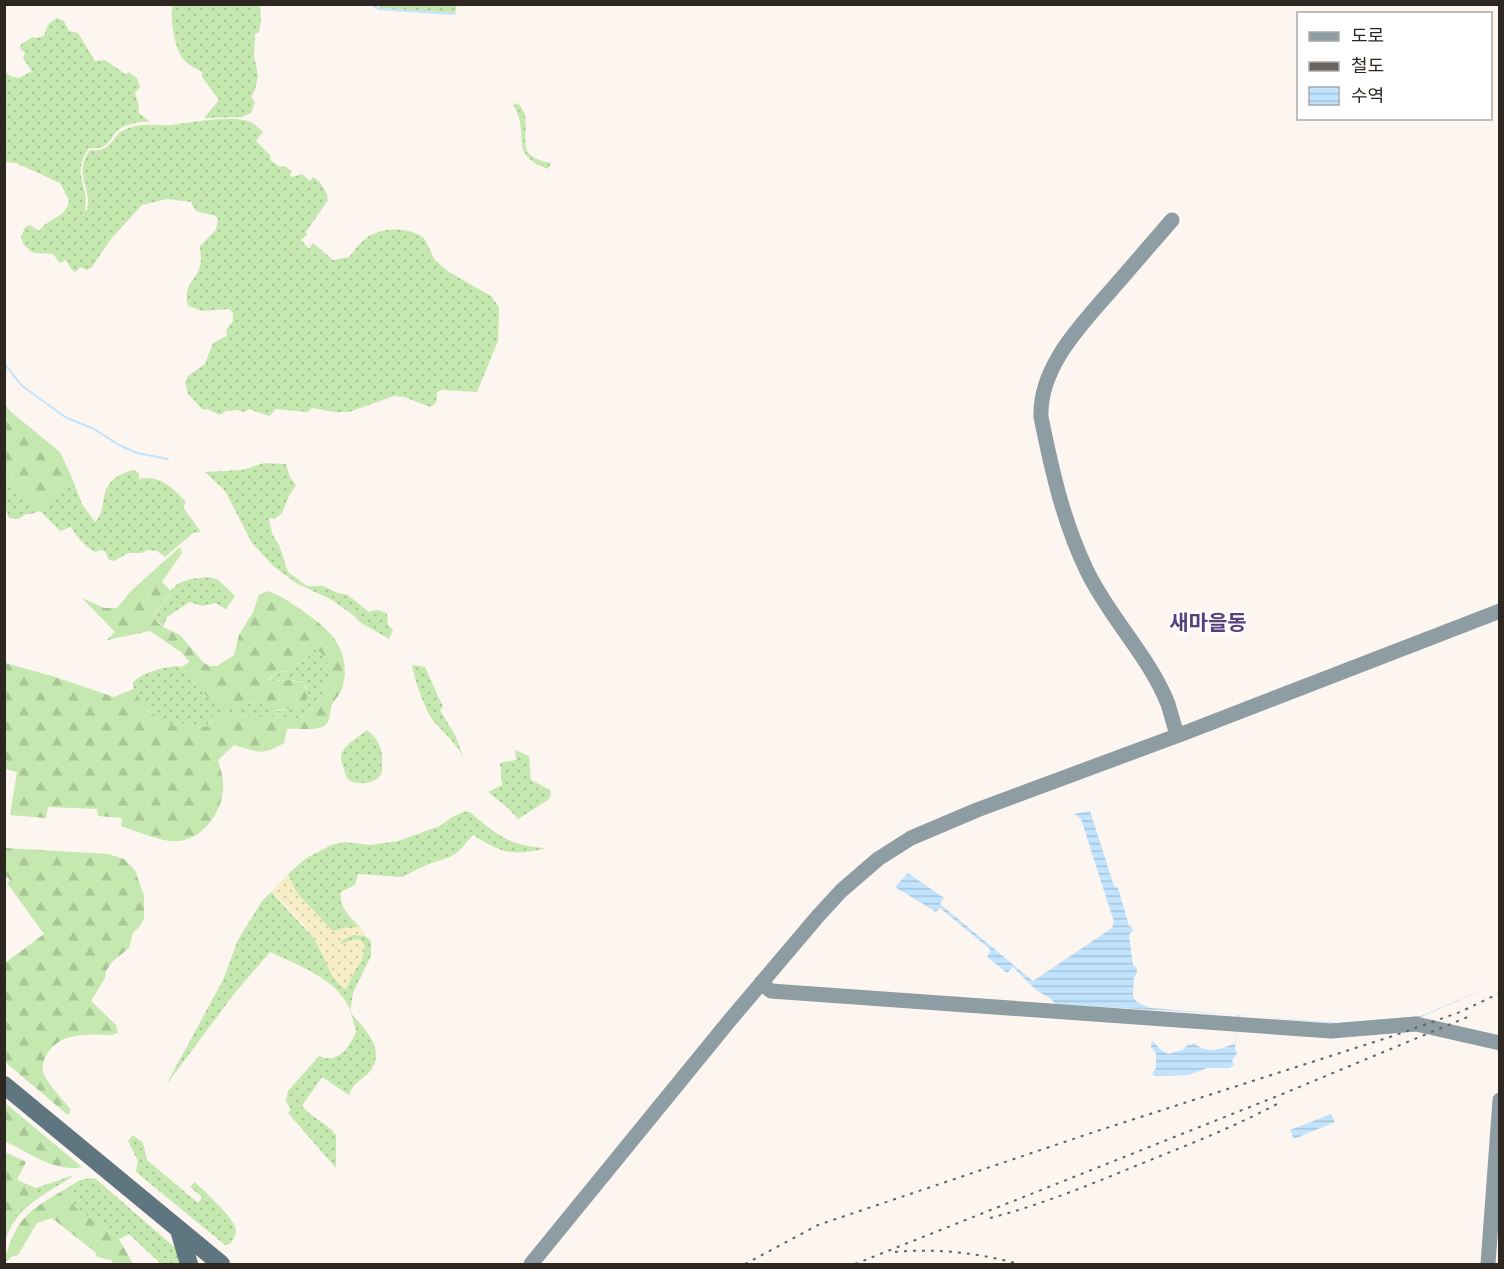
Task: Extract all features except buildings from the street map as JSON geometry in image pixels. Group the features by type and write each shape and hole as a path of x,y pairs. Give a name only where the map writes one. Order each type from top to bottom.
{"highway":[{"path":"4,1085 221,1264"},
{"path":"179,1230 189,1264"}],"street":[{"path":"1172,220 1066,346 1048,380 1041,406 1041,417 1060,503 1087,572 1167,703 1177,735"},
{"path":"531,1264 762,983 841,891 866,868 911,838 977,810 1500,611"},
{"path":"762,983 771,991 1332,1031 1416,1023 1500,1043"},
{"path":"1492,1263 1500,1100"}],"green space":[{"path":"173,4 260,5 261,20 259,32 255,34 254,55 258,76 251,97 255,102 251,113 242,117 204,118 219,100 202,77 202,72 185,61 178,50 172,25"},
{"path":"380,5 457,5 455,13 379,8"},
{"path":"58,18 64,21 69,31 78,33 95,61 105,60 125,74 129,72 137,78 140,87 135,93 138,109 140,114 150,122 131,124 117,131 106,145 89,148 81,166 86,201 85,210 87,210 88,202 83,175 85,159 90,150 103,149 120,132 141,125 169,125 217,119 250,121 263,132 256,141 271,156 270,160 280,167 285,166 292,172 290,175 292,177 302,174 310,181 313,177 325,190 328,200 306,232 307,235 301,240 309,249 313,243 333,260 349,257 363,241 379,232 403,230 411,232 424,238 435,260 449,272 491,296 499,307 498,341 477,392 442,390 437,392 436,401 430,407 404,397 394,396 349,412 312,408 307,412 276,409 269,416 249,409 244,412 226,411 220,415 207,409 203,410 188,394 185,382 188,376 205,364 213,343 227,336 226,330 233,321 233,313 229,309 203,311 188,306 188,288 201,263 200,246 216,230 218,220 216,216 196,211 191,202 167,199 142,205 111,239 91,268 86,270 81,267 75,272 66,260 60,263 53,254 33,253 24,245 21,237 25,227 30,225 39,231 65,211 69,200 60,183 16,163 5,162 5,71 10,76 19,78 32,71 23,58 25,53 20,49 21,44 33,37 44,36 48,25"},
{"path":"518,103 525,116 528,151 539,160 551,163 548,169 535,163 523,150 521,125 513,105"},
{"path":"4,403 11,412 60,452 72,478 40,511 5,473"},
{"path":"264,463 286,464 290,477 296,485 282,513 275,519 269,518 272,534 279,545 288,572 307,586 323,586 348,595 369,612 378,610 385,612 388,625 393,630 389,639 361,623 332,600 296,583 273,566 252,543 225,491 205,472 242,470"},
{"path":"133,470 139,473 139,479 159,481 176,492 186,502 183,507 201,532 193,533 165,557 157,551 147,550 142,553 128,553 114,561 108,559 106,552 101,550 95,552 88,547 71,527 60,531 40,511 26,514 18,519 9,518 5,508 6,474 40,510 72,478 82,504 95,522 101,511 108,486 120,475"},
{"path":"180,547 182,553 162,582 171,591 154,616 157,622 180,635 204,663 217,666 234,655 239,635 253,612 259,595 267,591 285,599 328,631 340,649 344,660 343,685 332,705 328,722 316,728 287,729 284,743 269,750 254,751 234,745 218,760 223,794 215,815 200,832 181,841 158,839 121,826 122,818 98,816 97,809 48,807 46,818 10,815 17,772 5,769 5,663 114,697 133,689 147,711 175,726 179,722 206,727 214,716 297,718 318,701 328,674 323,656 313,647 304,660 293,666 294,671 276,673 268,681 290,680 304,683 308,696 304,705 291,709 264,709 261,701 225,710 225,705 219,707 198,688 181,667 190,662 181,652 150,631 107,640 115,632 82,598 104,608 117,608 131,591"},
{"path":"208,577 217,579 235,596 226,609 215,603 202,606 190,602 167,617 163,627 154,617 172,589 184,581"},
{"path":"313,647 323,656 328,665 327,683 312,708 297,718 214,716 206,727 179,722 175,727 146,709 136,697 134,690 133,682 142,675 176,666 181,667 198,688 225,704 249,704 262,701 278,711 297,708 307,688 304,684 290,680 268,682 276,674 287,672 304,660"},
{"path":"412,665 425,667 443,707 440,710 456,737 463,757 454,743 431,718 421,696"},
{"path":"367,730 381,748 382,771 377,779 367,783 355,783 346,777 341,756 347,745"},
{"path":"515,750 529,756 531,780 550,790 551,795 548,800 518,819 488,792 502,785 500,763 516,760"},
{"path":"466,811 505,838 523,845 547,848 508,852 473,835 458,852 450,857 426,865 402,877 358,874 355,885 341,892 341,898 346,912 360,927 333,932 296,892 288,874 305,859 331,845 345,842 370,845 398,841 440,826"},
{"path":"5,848 108,854 124,859 135,870 144,896 144,918 141,925 133,933 129,948 112,962 106,971 105,978 91,1001 116,1025 118,1033 74,1036 65,1039 50,1049 44,1061 44,1075 71,1110 68,1115 5,1062 5,963 44,934 7,883 10,880 5,875"},
{"path":"271,892 314,938 325,960 346,989 364,951 354,939 341,945 341,941 348,936 360,934 371,941 371,956 353,993 350,1011 345,1000 321,977 270,952 234,994 166,1085 223,980 238,940 262,901"},
{"path":"351,1013 371,1038 374,1046 375,1062 371,1070 355,1085 349,1095 322,1077 302,1106 336,1135 336,1168 288,1113 291,1110 286,1101 288,1091 319,1056 332,1058 347,1048 356,1031"},
{"path":"4,1103 82,1167 62,1167 52,1164 5,1141"},
{"path":"133,1135 143,1143 147,1160 198,1203 202,1197 190,1187 195,1182 225,1212 236,1230 230,1244 225,1245 136,1172 138,1161 128,1141"},
{"path":"5,1152 26,1162 17,1180 36,1188 38,1194 16,1213 5,1234"},
{"path":"71,1176 23,1211 10,1229 5,1241 11,1220 38,1194 36,1188"},
{"path":"96,1179 180,1252 184,1264 161,1264 129,1234 119,1239 75,1207 67,1188 80,1180"},
{"path":"67,1188 75,1207 119,1239 133,1264 114,1264 111,1260 97,1257 95,1252 52,1218 37,1223 18,1255 11,1257 5,1264 14,1234 25,1217 39,1205"}],"sand":[{"path":"288,874 296,892 333,931 360,927 366,936 353,935 341,941 341,944 354,939 360,940 365,945 362,959 345,989 333,977 318,945 309,932 271,892"}],"water":[{"path":"1090,811 1114,886 1118,888 1129,926 1133,930 1129,935 1133,965 1137,968 1137,972 1134,978 1133,997 1137,1002 1150,1008 1237,1015 1056,1004 1036,990 1013,967 1007,973 987,957 991,950 940,908 936,912 895,887 908,873 944,898 940,904 1033,981 1112,928 1114,922 1081,819 1074,814"},
{"path":"1499,983 1421,1017 1338,1024 1255,1016 1338,1023 1421,1016"},
{"path":"1237,1028 1235,1049 1237,1054 1232,1060 1234,1065 1230,1068 1207,1068 1189,1075 1155,1076 1152,1074 1156,1068 1156,1053 1151,1047 1152,1040 1168,1054 1194,1043 1204,1049 1214,1050 1235,1043"},
{"path":"1331,1114 1335,1122 1294,1139 1290,1130"}],"waterway":[{"path":"370,4 379,9 455,14"},
{"path":"4,363 21,385 65,417 94,429 137,453 168,459"}],"railway":[{"path":"745,1264 818,1225 1097,1131 1396,1035 1460,1012 1500,993"},
{"path":"855,1264 1280,1095 1470,1016"},
{"path":"990,1218 1046,1201 1101,1180 1243,1121 1277,1104"},
{"path":"895,1252 957,1252 1019,1264"}],"district":[{"name":"새마을동","path":"1208,623"}]}
